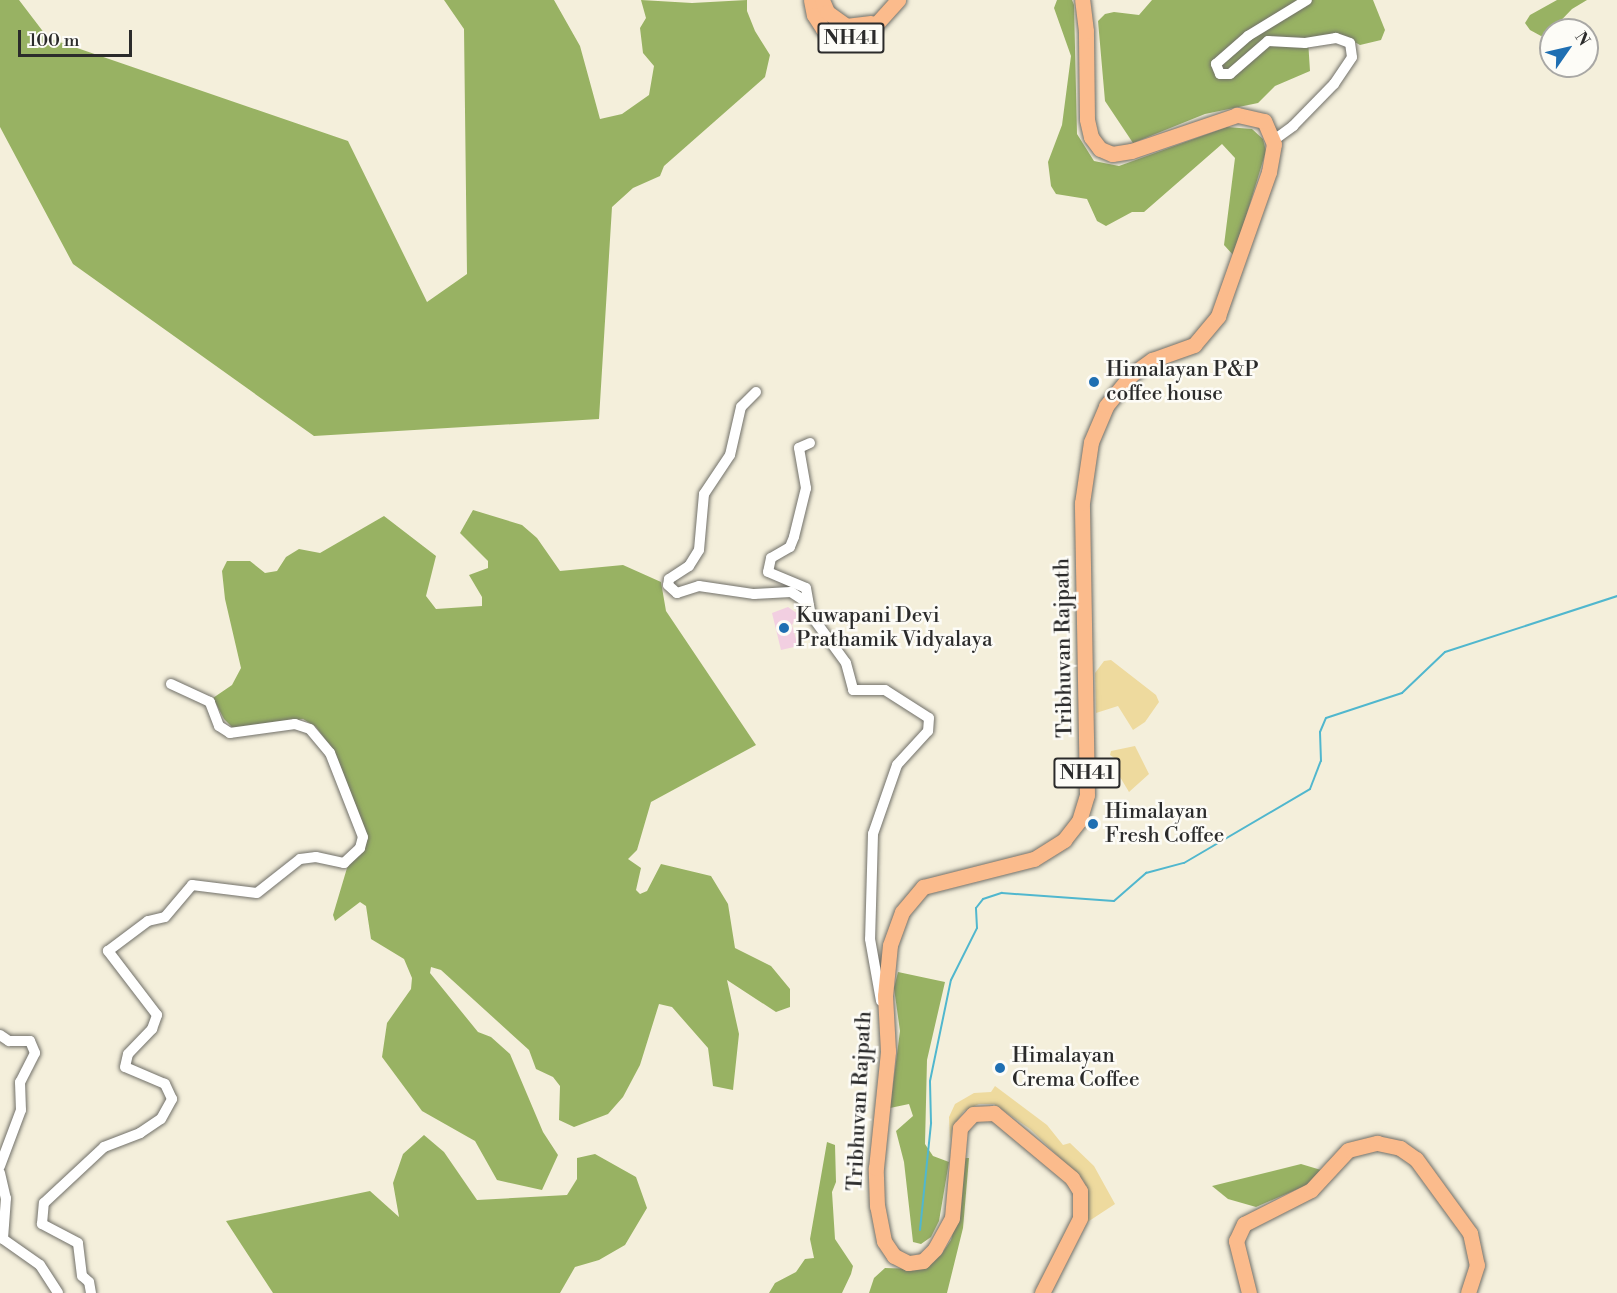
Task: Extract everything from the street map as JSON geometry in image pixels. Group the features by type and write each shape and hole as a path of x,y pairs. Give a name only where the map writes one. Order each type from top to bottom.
{"highway":[{"name":"NH41","path":"811,0 820,25 841,38 863,35 885,16 898,0"},
{"path":"822,0 827,12 846,26 869,25 885,16"},
{"path":"1082,0 1086,31 1087,119 1091,137 1100,149 1116,154 1131,151 1237,115 1261,118 1274,140"},
{"name":"Tribhuvan Rajpath","path":"1042,1293 1080,1218 1080,1191 1072,1178 994,1113 973,1114 960,1128 952,1218 935,1249 923,1261 911,1263 897,1259 887,1247 879,1225 876,1186 887,1026 885,996 889,951 899,918 913,895 944,879 1034,859 1064,840 1079,820 1087,795 1082,503 1091,442 1106,406 1131,375 1152,360 1194,345 1218,316 1269,172 1274,140"},
{"path":"1249,1293 1236,1241 1244,1224 1303,1196 1348,1150 1371,1143 1395,1146 1413,1155 1463,1223 1477,1256 1475,1279 1468,1293"}],"street":[{"path":"1274,140 1293,126 1334,84 1352,57 1350,43 1336,38 1269,42 1230,74 1220,74 1216,64 1248,36 1307,0"},
{"path":"756,392 741,407 730,454 704,494 699,550 690,566 669,579 668,585 678,592 699,586 754,594 791,592 799,594 809,606 830,645 846,663 853,690 885,690 929,718 928,731 897,765 873,834 870,939 887,1026"},
{"path":"809,606 806,588 768,572 767,567 771,558 790,547 794,537 806,488 799,448 810,443"},
{"path":"92,1293 88,1282 82,1276 82,1250 78,1243 42,1224 44,1203 104,1147 140,1133 161,1119 171,1099 165,1084 125,1067 128,1054 152,1029 157,1015 108,951 148,921 165,917 192,885 256,893 300,859 316,857 344,863 360,848 363,837 330,753 310,729 295,724 230,733 215,721 210,702 171,684"},
{"path":"0,1035 9,1041 30,1041 35,1053 20,1082 21,1110 0,1166"},
{"path":"0,1173 6,1198 3,1239 40,1264 58,1293"}],"shaded area":[{"name":"Kuwapani Devi Prathamik Vidyalaya","path":"788,607 798,614 792,625 798,646 781,650 772,613"}],"green space":[{"path":"0,0 19,0 48,38 348,141 427,302 467,274 464,29 444,0 554,0 580,46 600,119 622,114 649,95 654,66 643,53 640,28 646,18 641,0 692,3 747,0 747,11 755,31 770,55 765,77 664,166 660,176 633,188 612,207 599,419 314,436 73,264 0,127"},
{"path":"1057,0 1072,0 1074,5 1077,134 1094,161 1119,166 1227,127 1252,129 1263,139 1266,151 1234,256 1224,245 1235,158 1222,144 1144,212 1132,212 1106,226 1097,221 1087,199 1056,194 1051,186 1048,162 1062,125 1071,56 1054,8"},
{"path":"1152,0 1373,0 1385,30 1381,40 1360,45 1349,39 1308,40 1310,71 1275,86 1258,103 1205,114 1133,143 1105,101 1098,21 1105,14 1114,12 1139,15"},
{"path":"1557,0 1587,0 1572,9 1563,18 1539,18 1539,35 1530,30 1525,23 1530,15"},
{"path":"473,510 522,525 537,538 560,571 623,565 661,582 666,611 756,745 651,802 637,850 628,859 641,868 636,890 640,894 647,891 661,864 711,876 728,904 735,948 771,966 790,989 790,1007 776,1012 727,980 739,1034 733,1090 713,1086 708,1048 672,1007 659,1004 640,1065 623,1097 608,1114 574,1127 559,1120 560,1086 553,1077 536,1069 529,1050 441,970 431,967 430,973 478,1032 491,1037 510,1054 543,1132 558,1155 542,1190 497,1180 475,1141 422,1111 382,1057 387,1023 411,989 412,978 404,959 371,939 366,906 360,902 335,921 333,915 347,868 363,850 356,806 328,743 316,727 303,719 235,730 224,719 213,698 232,685 241,668 225,599 222,571 227,561 250,561 265,573 277,571 286,557 299,549 320,553 384,516 436,556 426,596 436,609 482,606 482,597 469,575 488,568 488,561 460,533"},
{"path":"898,972 945,982 927,1060 925,1144 933,1156 949,1162 939,1221 931,1237 921,1244 913,1242 904,1162 896,1131 913,1116 909,1104 890,1108 900,1031 894,988"},
{"path":"424,1135 444,1152 477,1200 567,1195 577,1179 577,1158 595,1154 636,1177 647,1208 625,1245 599,1260 575,1267 560,1293 273,1293 226,1221 370,1191 399,1217 393,1183 403,1154"},
{"path":"827,1142 835,1145 836,1182 832,1192 835,1239 853,1266 851,1274 842,1293 769,1293 775,1283 796,1272 805,1259 814,1258 810,1239"},
{"path":"965,1158 969,1158 963,1228 947,1293 869,1293 874,1278 885,1268 919,1269 941,1255 951,1240 959,1210"},
{"path":"1301,1164 1321,1170 1307,1185 1256,1207 1228,1199 1212,1186"}],"sand":[{"path":"1111,660 1156,695 1159,702 1145,722 1133,730 1118,706 1096,713 1095,673 1104,661"},
{"path":"1135,746 1149,774 1129,792 1120,777 1116,759 1110,755 1111,751"},
{"path":"995,1086 1047,1125 1063,1145 1070,1143 1094,1166 1115,1204 1083,1225 1088,1202 1084,1181 1030,1129 994,1104 979,1104 964,1111 953,1126 950,1141 949,1117 955,1104 974,1093 991,1092"}],"waterway":[{"path":"920,1230 931,1123 930,1081 951,980 977,928 976,908 983,899 1002,893 1114,901 1146,873 1184,863 1310,789 1321,761 1320,732 1326,718 1402,693 1445,652 1617,596"}],"place":[{"name":"Himalayan P&P coffee house","path":"1094,382"},
{"name":"Kuwapani Devi Prathamik Vidyalaya","path":"784,628"},
{"name":"Himalayan Fresh Coffee","path":"1093,824"},
{"name":"Himalayan Crema Coffee","path":"1000,1068"}]}
